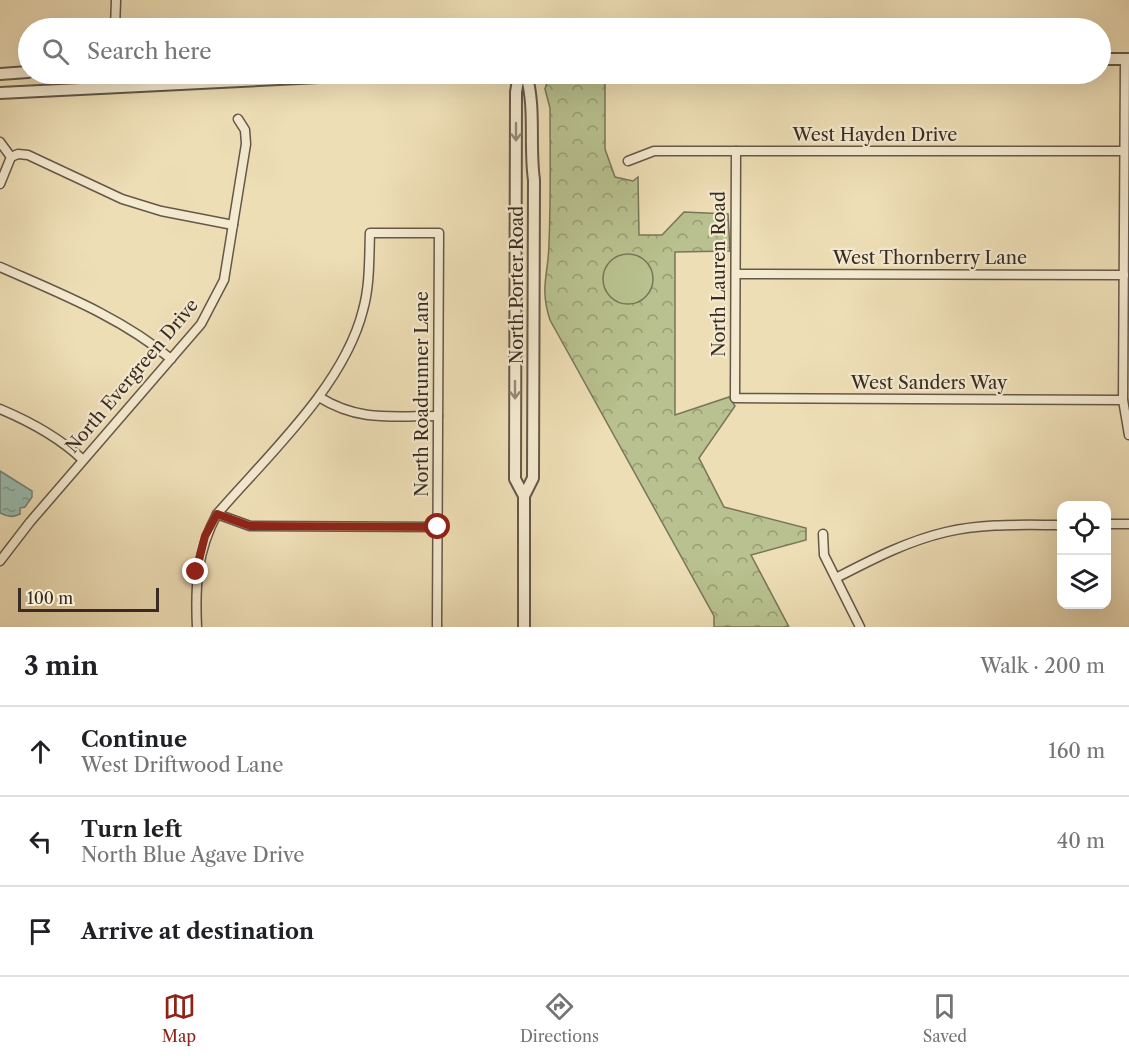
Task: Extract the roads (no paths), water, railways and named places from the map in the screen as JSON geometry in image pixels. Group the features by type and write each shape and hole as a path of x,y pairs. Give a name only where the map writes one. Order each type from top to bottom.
{"street":[{"path":"115,18 116,0"},
{"path":"1111,59 1127,59 1124,151 1126,213 1123,400 1129,435"},
{"path":"0,74 18,73"},
{"path":"0,93 140,84"},
{"name":"North Porter Road","path":"517,84 515,479 524,496"},
{"name":"North Porter Road","path":"524,627 524,496 533,478 534,180 529,84"},
{"name":"North Evergreen Drive","path":"0,561 83,460 201,324 215,301 224,280 246,144 244,130 238,118"},
{"path":"0,142 11,157"},
{"name":"West Hayden Drive","path":"628,160 654,151 1124,151"},
{"name":"North Lauren Road","path":"735,398 736,151"},
{"path":"0,184 11,157 18,154 28,155 122,199 161,211 233,225"},
{"name":"North Roadrunner Lane","path":"319,397 354,340 364,309 369,274 370,232 439,233 437,627"},
{"path":"0,267 84,304 147,339 171,359"},
{"name":"West Thornberry Lane","path":"736,274 1124,275"},
{"path":"197,627 196,572 205,536 217,514 319,397 338,409 354,414 438,416"},
{"name":"West Sanders Way","path":"735,398 1123,400"},
{"path":"0,409 31,422 68,445 83,460"},
{"path":"217,514 250,526 438,527"},
{"path":"1111,524 1129,524"},
{"path":"836,578 891,550 946,532 995,525 1057,525"},
{"path":"823,534 824,555 860,627"}],"water":[{"path":"0,471 32,491 32,497 25,507 20,508 20,514 10,516 0,513"}]}
